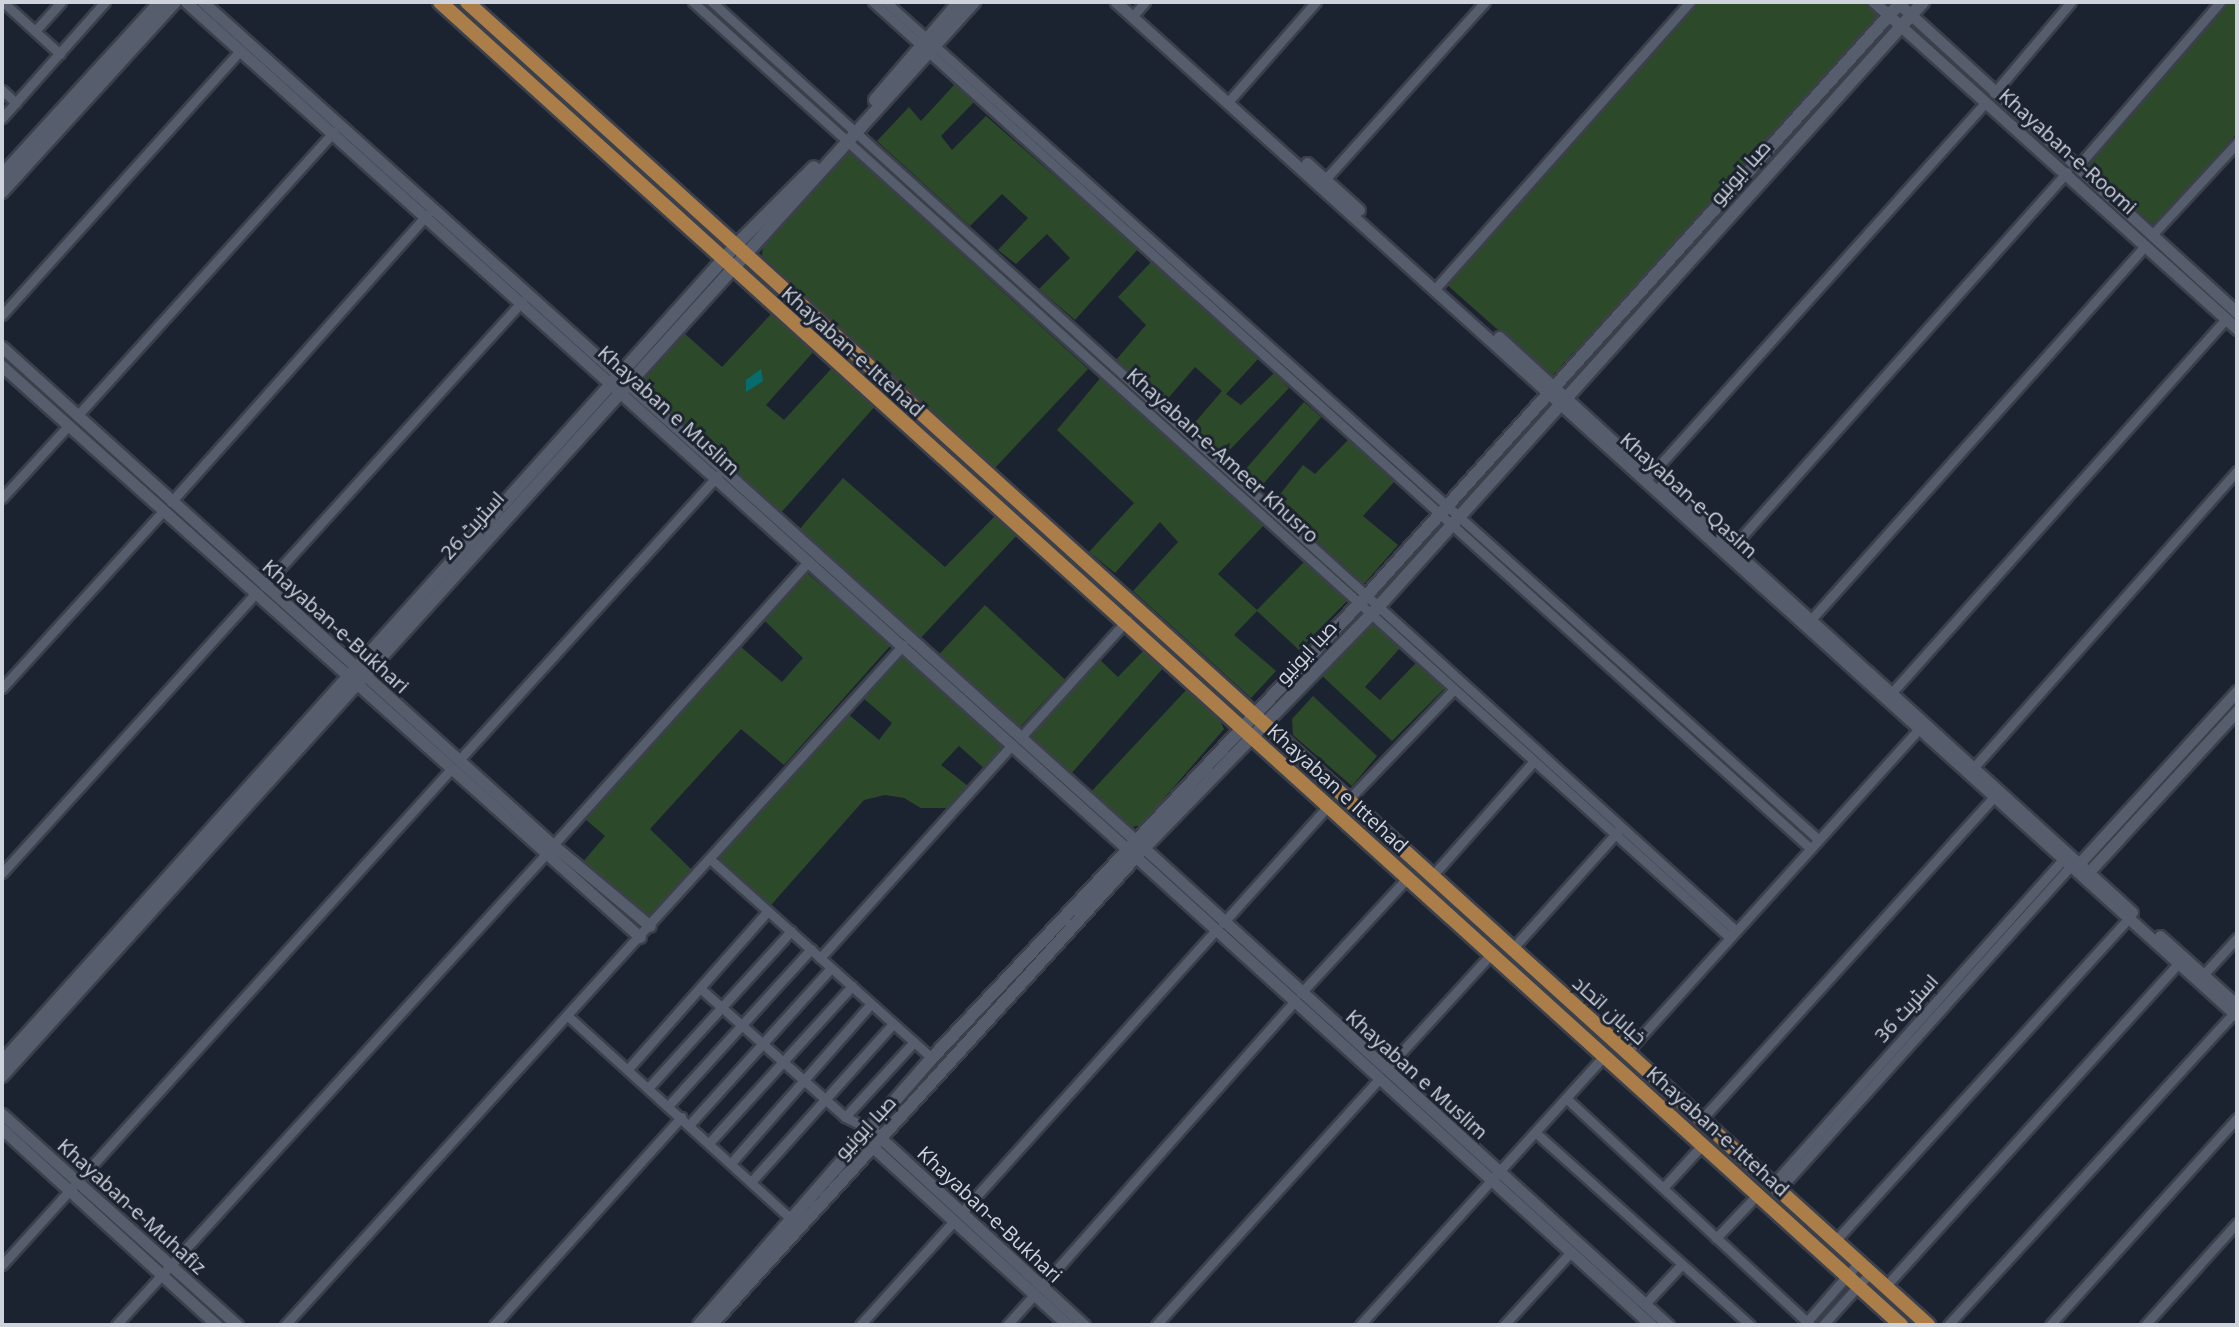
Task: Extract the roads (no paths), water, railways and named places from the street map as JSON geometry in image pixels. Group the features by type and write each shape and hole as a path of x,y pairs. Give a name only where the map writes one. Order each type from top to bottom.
{"main road":[{"path":"2,175 160,2"},
{"path":"2,192 175,2"},
{"name":"Khayaban-e-Ittehad","path":"440,2 726,266 1127,620 1246,734"},
{"name":"Khayaban-e-Ittehad","path":"467,2 1260,718"},
{"name":"اسٹریٹ 26","path":"2,1062 740,250 850,135 927,45 959,2"},
{"name":"اسٹریٹ 26","path":"927,45 974,2"},
{"name":"صبا ایونیو","path":"711,1325 932,1058 1246,734 1363,599 1562,399 1923,2"},
{"name":"صبا ایونیو","path":"1260,718 1375,610 1449,514 1552,390 1899,3"},
{"name":"اسٹریٹ 26","path":"2,1076 355,676"},
{"name":"خیابان اتحاد","path":"1260,718 1701,1120 1769,1191 1835,1241 1928,1325"},
{"name":"Khayaban e Ittehad","path":"1246,734 1408,877"},
{"name":"صبا ایونیو","path":"870,1136 1135,848"},
{"name":"Khayaban-e-Ittehad","path":"1408,877 1703,1144 1769,1191 1852,1281"},
{"name":"صبا ایونیو","path":"699,1325 796,1224"},
{"path":"1852,1281 1901,1325"}],"street":[{"path":"35,31 61,2"},
{"path":"2,118 105,2"},
{"name":"Khayaban e Muslim","path":"186,2 334,132 385,172 427,215 619,384"},
{"name":"Khayaban e Muslim","path":"203,2 385,172 1135,848 1297,998 1340,1036 1387,1068 1434,1122"},
{"name":"Khayaban-e-Ameer Khusro","path":"693,2 850,135"},
{"name":"Khayaban-e-Ameer Khusro","path":"712,2 850,135 1731,933"},
{"path":"873,2 927,45 1170,256 1810,848"},
{"path":"886,2 927,45 1161,264 1818,839"},
{"name":"Khayaban-e-Qasim","path":"1116,2 1138,10"},
{"name":"Khayaban-e-Qasim","path":"1128,2 1229,100 1997,793 2128,919 2236,1011"},
{"path":"1229,100 1316,2"},
{"path":"1323,182 1485,2"},
{"path":"1437,287 1690,2"},
{"name":"Khayaban-e-Roomi","path":"1874,2 2078,166 2149,240"},
{"path":"1648,478 1990,98 2071,2"},
{"path":"2078,166 2220,2"},
{"name":"Khayaban-e-Roomi","path":"1899,3 1990,98 2067,172 2234,313 2237,329"},
{"path":"9,4 60,54"},
{"path":"2,315 240,51"},
{"path":"2,90 16,103"},
{"path":"77,416 334,132"},
{"path":"1808,622 2237,143"},
{"path":"1729,550 2067,172"},
{"path":"171,502 427,215"},
{"path":"1161,264 1168,264 1170,256"},
{"path":"1176,277 1175,268 1184,269"},
{"path":"2,873 522,301"},
{"path":"1889,696 2234,313"},
{"name":"Khayaban-e-Bukhari","path":"2,347 171,502 260,590 456,764 640,937"},
{"name":"Khayaban-e-Bukhari","path":"2,366 162,512 260,590"},
{"path":"2,498 68,426"},
{"name":"Khayaban e Muslim","path":"679,437 717,476 779,528 809,561 850,592 903,645 954,686"},
{"path":"1975,766 2237,471"},
{"path":"2,1265 717,476"},
{"path":"2,688 162,512"},
{"path":"116,1325 162,1274 173,1267 809,561"},
{"name":"Khayaban-e-Ameer Khusro","path":"1375,610 1454,689 1534,761 1585,799"},
{"path":"820,958 1127,620"},
{"path":"285,1325 569,1017 903,645"},
{"path":"1349,799 1454,689"},
{"name":"اسٹریٹ 36","path":"1716,1238 1769,1191 2237,691"},
{"name":"اسٹریٹ 36","path":"2075,866 2237,711"},
{"path":"1627,1052 1731,933 1922,726"},
{"name":"Khayaban-e-Qasim","path":"1922,726 1975,766 1997,793"},
{"path":"1433,875 1534,761"},
{"path":"1701,1120 1997,793"},
{"path":"963,1211 1328,806"},
{"path":"1513,948 1619,830"},
{"name":"Khayaban-e-Bukhari","path":"549,850 650,926"},
{"path":"710,859 932,1058"},
{"name":"Khayaban-e-Qasim","path":"2075,866 2204,974 2236,1011"},
{"path":"1007,1325 1408,877"},
{"path":"628,1069 768,911"},
{"path":"1835,1241 2128,919"},
{"path":"649,1087 791,931"},
{"path":"2204,974 2237,938"},
{"path":"669,1105 811,949"},
{"path":"1387,1068 1493,952"},
{"path":"1884,1288 2179,963"},
{"path":"494,1325 831,968"},
{"path":"710,1142 852,986"},
{"name":"Khayaban-e-Bukhari","path":"701,989 785,1060 845,1117 963,1211 1038,1291 1084,1325"},
{"path":"732,1162 871,1004"},
{"path":"1948,1325 2236,1011"},
{"path":"569,1017 732,1162 796,1224"},
{"path":"751,1182 893,1024"},
{"name":"Khayaban e Muslim","path":"1340,1036 1378,1080 1434,1122 1607,1276 1651,1325"},
{"path":"845,1117 914,1042"},
{"path":"1360,1325 1605,1055"},
{"path":"1156,1325 1378,1080"},
{"path":"1566,1098 1807,1324 1864,1268"},
{"name":"Khayaban-e-Muhafiz","path":"2,1114 80,1179 237,1325"},
{"path":"2050,1325 2237,1118"},
{"name":"Khayaban-e-Muhafiz","path":"2,1129 217,1325"},
{"path":"1535,1132 1750,1325"},
{"path":"870,1136 954,1221 1038,1291 1068,1325"},
{"path":"1663,1188 1703,1144"},
{"name":"Khayaban e Muslim","path":"1494,1177 1571,1252 1645,1304 1668,1325"},
{"path":"860,1325 954,1221"},
{"path":"2145,1325 2237,1223"},
{"path":"1504,1325 1571,1252"},
{"path":"1645,1304 1682,1264"},
{"path":"1823,1325 1864,1268"}]}
